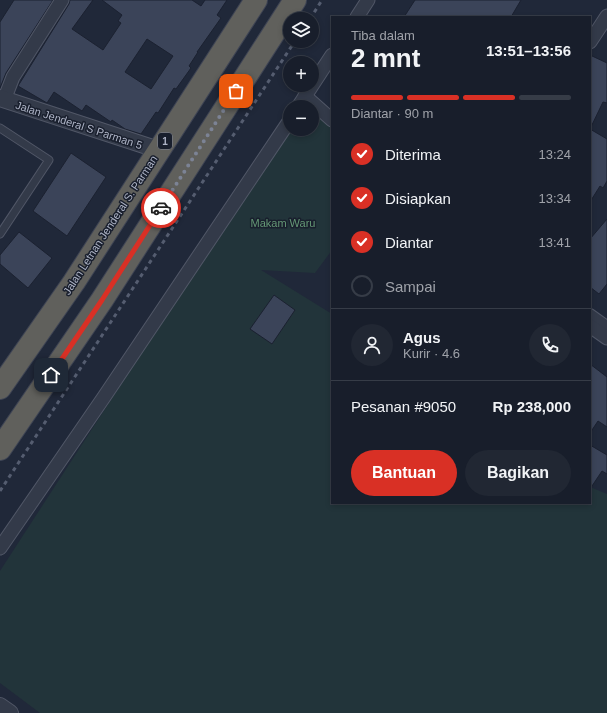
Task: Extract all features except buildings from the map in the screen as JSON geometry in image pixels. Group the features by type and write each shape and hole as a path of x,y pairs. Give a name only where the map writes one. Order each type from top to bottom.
{"highway":[{"name":"Jalan Letnan Jenderal S. Parman","path":"0,388 74,282 256,0"},
{"path":"0,450 102,300 294,0"},
{"path":"74,282 86,282 92,285 97,289 102,300"}],"street":[{"path":"2,99 13,77 62,0"},
{"path":"358,16 368,0"},
{"path":"591,40 606,18"},
{"path":"304,99 331,58"},
{"name":"Jalan Jenderal S Parman 5","path":"2,99 159,150"},
{"path":"304,99 331,113"},
{"path":"304,99 331,119"},
{"path":"0,548 104,397 283,130"},
{"path":"591,315 607,326"},
{"path":"591,327 607,338"},
{"path":"0,706 10,713"}],"lane":[{"path":"0,128 26,143 49,160 0,234"}],"green space":[{"name":"Makam Waru","path":"319,108 331,119 331,251 315,273 261,270 331,313 331,504 591,504 591,487 607,494 607,713 40,713 0,683 0,571 199,264 285,136 319,136"}],"railway":[{"path":"314,12 322,0"},
{"path":"0,491 290,48"}],"way so far":[{"path":"161,208 236,91"}],"route":[{"path":"51,375 102,300 161,208"}]}
